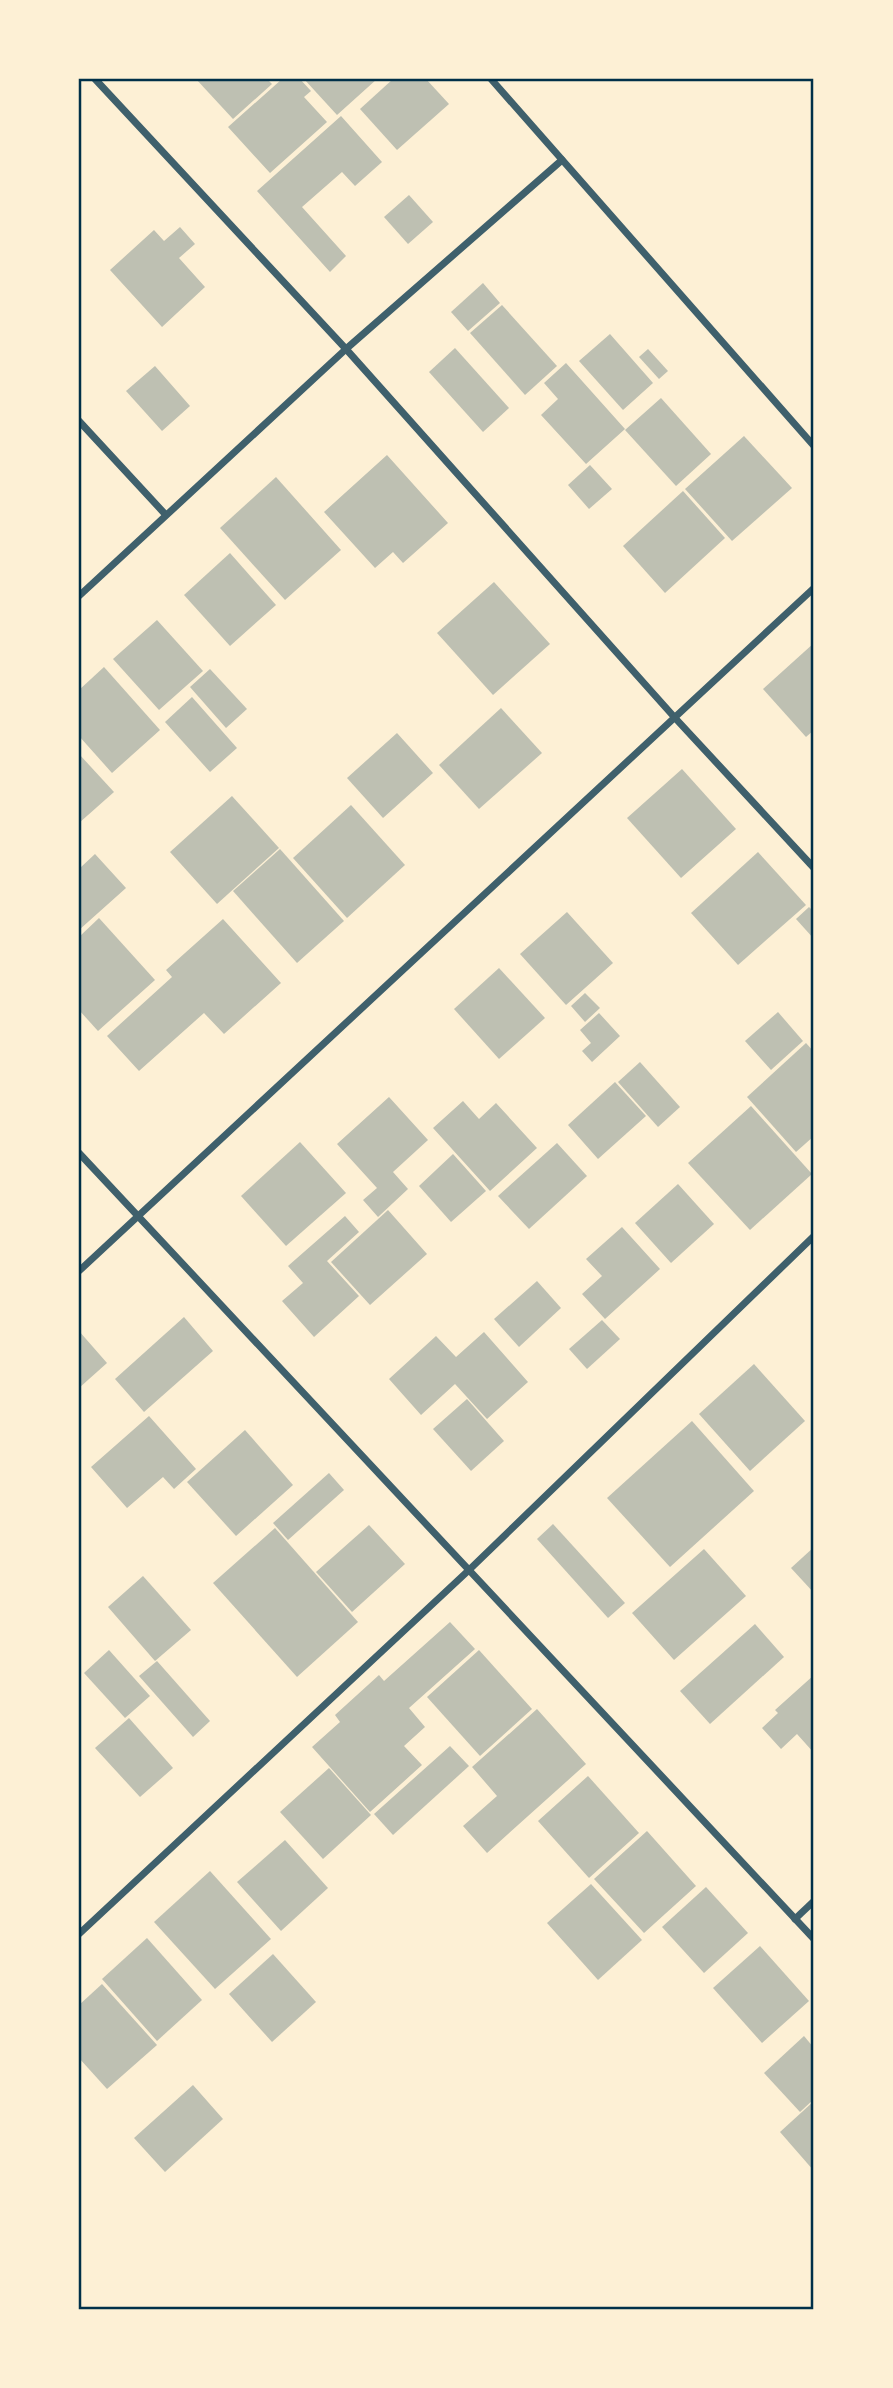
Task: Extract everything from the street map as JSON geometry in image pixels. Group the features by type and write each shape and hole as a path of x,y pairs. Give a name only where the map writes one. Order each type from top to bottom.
{"street":[{"path":"95,79 346,349 676,719 814,868"},
{"path":"491,79 814,446"},
{"path":"79,596 346,349 562,160"},
{"path":"79,421 165,514"},
{"path":"79,1271 814,588"},
{"path":"79,1153 814,1939"},
{"path":"79,1934 468,1570 814,1236"},
{"path":"795,1919 814,1901"}],"building":[{"path":"196,79 267,79 272,84 233,119"},
{"path":"282,79 300,79 311,91 304,97 327,122 270,173 228,127"},
{"path":"304,79 377,79 337,115"},
{"path":"393,79 426,79 449,104 397,150 360,109"},
{"path":"341,116 382,162 355,186 342,172 302,207 346,256 330,272 257,191"},
{"path":"409,195 433,222 408,244 384,217"},
{"path":"180,227 195,244 179,258 205,287 162,327 110,270 154,230 164,241"},
{"path":"483,283 500,303 468,331 451,312"},
{"path":"502,305 557,366 525,395 470,333"},
{"path":"610,334 653,383 623,410 579,361"},
{"path":"455,348 509,408 483,432 429,372"},
{"path":"648,349 668,371 659,379 639,357"},
{"path":"566,363 625,429 586,464 541,415 558,399 544,383"},
{"path":"155,366 190,406 162,431 126,391"},
{"path":"661,398 711,454 676,486 625,430"},
{"path":"744,436 792,488 732,541 685,489"},
{"path":"387,455 448,523 403,563 393,552 375,568 324,512"},
{"path":"590,465 612,489 589,509 568,485"},
{"path":"276,477 341,550 285,600 220,528"},
{"path":"683,491 725,538 665,593 623,546"},
{"path":"230,553 276,605 230,646 184,595"},
{"path":"494,582 550,644 493,695 437,633"},
{"path":"157,620 203,671 159,710 113,659"},
{"path":"814,643 814,730 806,737 763,689"},
{"path":"104,667 160,730 112,773 79,736 79,690"},
{"path":"210,669 247,709 226,728 190,687"},
{"path":"192,697 237,748 210,772 165,722"},
{"path":"501,708 542,753 479,809 439,765"},
{"path":"397,733 433,773 383,818 347,778"},
{"path":"79,754 114,792 79,823"},
{"path":"682,769 736,829 681,878 627,818"},
{"path":"232,796 279,848 217,904 170,852"},
{"path":"351,805 405,865 347,918 293,858"},
{"path":"280,849 344,921 297,963 233,891"},
{"path":"758,852 806,905 738,965 691,913"},
{"path":"95,854 126,888 79,930 79,866 80,868"},
{"path":"809,907 814,912 814,939 796,919"},
{"path":"567,912 613,963 566,1005 520,954"},
{"path":"99,918 155,980 98,1031 79,1010 79,937"},
{"path":"223,919 281,983 224,1034 204,1013 139,1071 107,1036 172,977 166,970"},
{"path":"499,968 545,1018 499,1059 454,1009"},
{"path":"585,993 600,1008 585,1022 571,1006"},
{"path":"778,1012 803,1041 771,1070 745,1041"},
{"path":"599,1013 620,1036 592,1062 582,1051 591,1043 580,1030"},
{"path":"806,1043 814,1052 814,1136 796,1152 747,1097"},
{"path":"640,1062 680,1107 658,1127 618,1082"},
{"path":"615,1082 646,1116 598,1159 568,1125"},
{"path":"389,1097 428,1140 393,1172 408,1189 378,1217 363,1200 377,1188 337,1144"},
{"path":"463,1101 479,1119 496,1103 537,1148 490,1191 433,1128"},
{"path":"751,1106 812,1174 750,1230 688,1163"},
{"path":"300,1142 346,1193 286,1246 241,1196"},
{"path":"557,1143 587,1176 529,1229 498,1196"},
{"path":"453,1154 486,1191 451,1222 419,1186"},
{"path":"678,1184 714,1224 671,1263 635,1223"},
{"path":"388,1210 427,1254 370,1305 331,1262"},
{"path":"345,1216 359,1232 327,1261 359,1296 314,1337 282,1301 303,1283 288,1266"},
{"path":"622,1227 660,1269 605,1319 582,1294 602,1276 586,1259"},
{"path":"537,1281 561,1308 519,1347 494,1319"},
{"path":"184,1317 213,1351 144,1412 115,1379"},
{"path":"602,1320 620,1339 587,1369 569,1349"},
{"path":"79,1331 107,1363 79,1388"},
{"path":"484,1332 528,1382 487,1419 455,1384 421,1415 389,1379 436,1336 456,1357"},
{"path":"754,1364 805,1421 750,1471 699,1414"},
{"path":"467,1399 504,1441 471,1471 433,1429"},
{"path":"149,1416 196,1469 174,1489 163,1477 127,1508 91,1467"},
{"path":"692,1421 754,1491 670,1567 607,1498"},
{"path":"245,1430 293,1485 236,1536 187,1482"},
{"path":"329,1473 344,1490 288,1540 273,1523"},
{"path":"553,1524 625,1603 608,1618 537,1539"},
{"path":"369,1525 405,1564 352,1612 316,1572"},
{"path":"275,1528 358,1622 297,1677 213,1583"},
{"path":"814,1547 814,1593 791,1568"},
{"path":"704,1549 746,1596 674,1660 632,1613"},
{"path":"143,1576 191,1630 155,1661 108,1607"},
{"path":"450,1622 475,1649 409,1708 425,1727 404,1746 422,1765 370,1812 312,1747 340,1722 335,1715 379,1675 384,1681"},
{"path":"755,1624 784,1657 710,1724 680,1691"},
{"path":"109,1650 150,1696 125,1718 84,1673"},
{"path":"479,1650 532,1709 480,1756 427,1697"},
{"path":"157,1661 210,1721 193,1737 139,1676"},
{"path":"814,1675 814,1753 797,1734 781,1749 762,1728 778,1713 775,1710"},
{"path":"537,1709 586,1764 487,1853 463,1826 497,1796 472,1767"},
{"path":"129,1718 173,1768 140,1797 95,1748"},
{"path":"450,1746 469,1766 393,1835 374,1814"},
{"path":"329,1768 371,1815 323,1859 280,1812"},
{"path":"588,1776 639,1833 589,1878 538,1821"},
{"path":"647,1831 696,1886 644,1933 594,1879"},
{"path":"285,1840 328,1888 281,1931 237,1882"},
{"path":"210,1871 271,1939 215,1989 154,1922"},
{"path":"591,1884 642,1940 598,1980 547,1923"},
{"path":"706,1887 748,1933 704,1973 662,1927"},
{"path":"147,1938 202,2000 157,2041 102,1979"},
{"path":"760,1946 809,2001 762,2043 713,1988"},
{"path":"273,1954 316,2002 272,2042 229,1994"},
{"path":"102,1984 157,2045 107,2089 79,2058 79,2005"},
{"path":"804,2036 814,2048 814,2099 800,2112 764,2073"},
{"path":"193,2085 223,2119 165,2172 134,2138"},
{"path":"814,2101 814,2171 780,2132"}]}
